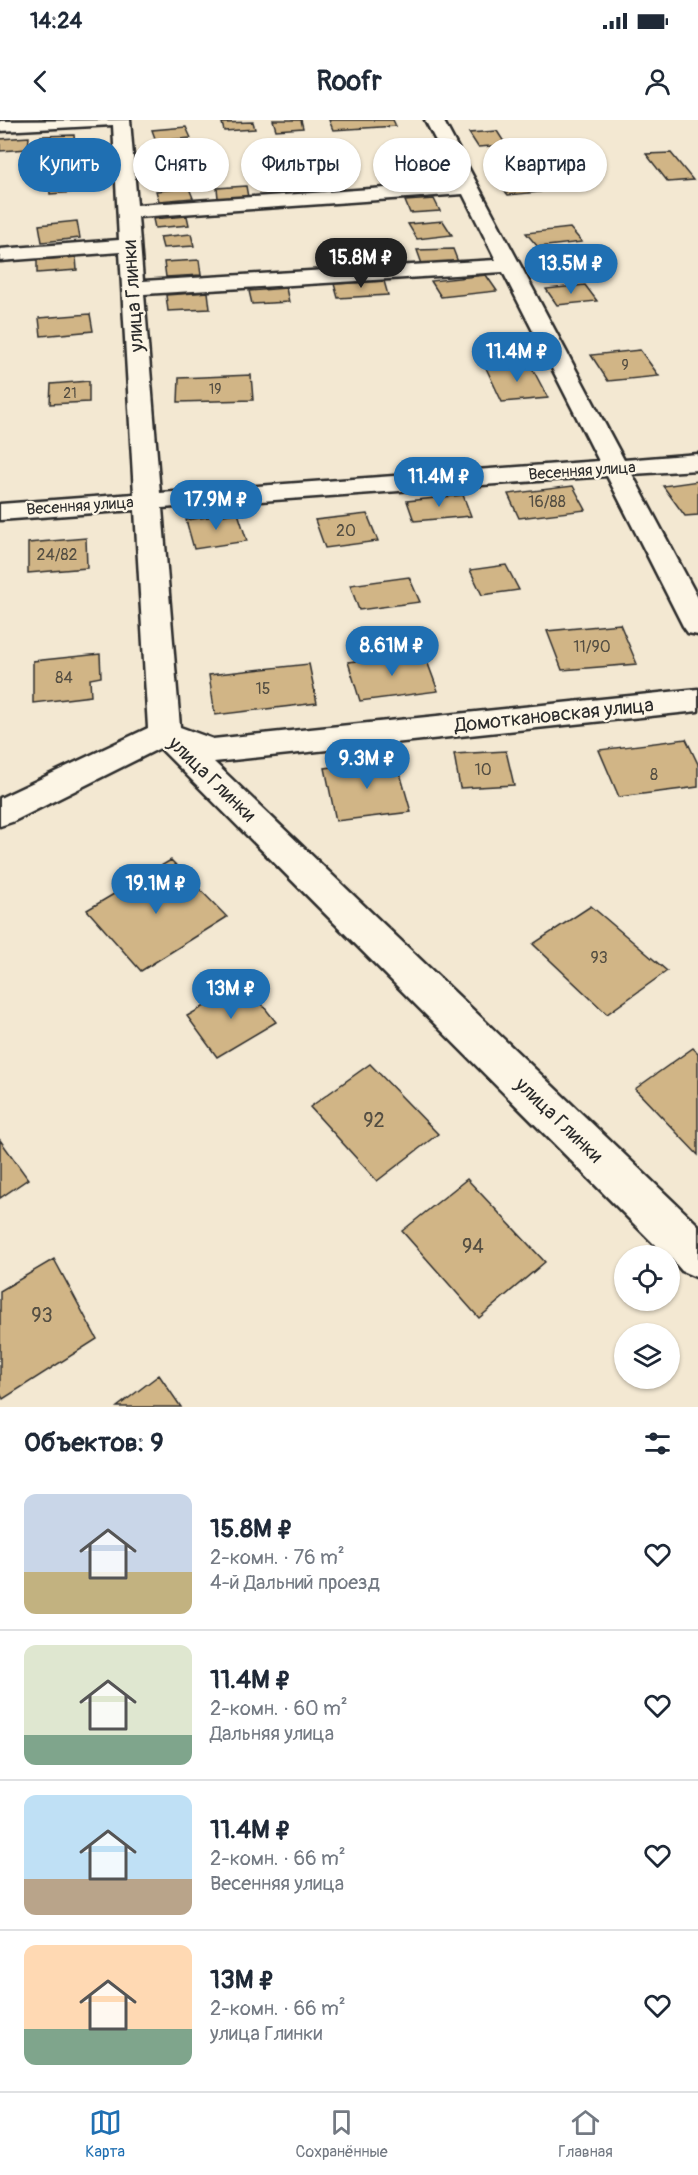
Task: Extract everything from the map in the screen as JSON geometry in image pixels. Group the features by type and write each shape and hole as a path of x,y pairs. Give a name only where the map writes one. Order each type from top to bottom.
{"street":[{"path":"0,126 114,120"},
{"name":"улица Глинки","path":"121,120 164,733 698,1256"},
{"path":"434,120 444,138"},
{"path":"471,188 698,626"},
{"path":"127,212 414,192"},
{"path":"0,255 130,245"},
{"path":"133,288 510,265"},
{"name":"Весенняя улица","path":"0,512 698,462"},
{"name":"Домоткановская улица","path":"164,733 211,751 698,700"},
{"path":"0,813 164,733"}],"building":[{"path":"273,120 301,120 303,128 276,130"},
{"path":"329,120 393,120 396,126 333,130"},
{"path":"253,122 255,129 224,131 222,123"},
{"path":"186,127 191,138 155,138 152,130"},
{"path":"497,131 502,138 483,138 483,147 478,147 469,133"},
{"path":"74,135 74,138 41,138 41,136"},
{"path":"29,137 18,138 18,150 0,151 0,139"},
{"path":"671,153 693,180 668,182 646,154"},
{"path":"241,186 241,192 247,192 248,197 218,198 217,192 229,192 229,187"},
{"path":"50,192 76,192 50,194"},
{"path":"156,192 191,192 193,198 159,201"},
{"path":"313,192 345,192 314,195"},
{"path":"506,192 540,192 508,195"},
{"path":"434,199 440,211 410,213 405,201"},
{"path":"187,216 189,225 155,228 153,219"},
{"path":"77,221 80,238 42,242 39,225"},
{"path":"443,221 452,235 417,239 408,224"},
{"path":"570,228 582,242 538,247 526,233"},
{"path":"191,234 194,246 163,248 160,237"},
{"path":"453,249 458,262 422,264 417,250"},
{"path":"76,257 77,270 37,273 37,260"},
{"path":"199,260 201,275 166,277 164,262"},
{"path":"486,275 497,291 441,297 431,281"},
{"path":"384,281 388,295 338,298 334,284"},
{"path":"585,285 597,301 557,305 546,289"},
{"path":"286,288 289,302 252,304 249,291"},
{"path":"208,292 210,309 168,311 166,295"},
{"path":"90,314 93,331 41,336 39,318"},
{"path":"640,350 659,376 608,381 591,355"},
{"path":"530,364 548,398 502,402 486,368"},
{"path":"251,375 253,400 178,402 179,378"},
{"path":"89,381 89,402 50,404 51,384"},
{"path":"698,481 698,515 685,516 663,486"},
{"path":"573,486 586,510 519,518 508,494"},
{"path":"463,495 471,516 414,521 407,501"},
{"path":"238,513 247,541 194,549 186,520"},
{"path":"367,514 378,541 325,548 315,520"},
{"path":"86,538 87,568 28,573 28,543"},
{"path":"506,565 519,590 482,595 470,570"},
{"path":"409,577 420,602 359,610 350,585"},
{"path":"620,624 637,664 562,670 547,631"},
{"path":"424,653 438,691 360,701 348,662"},
{"path":"100,654 101,677 90,679 91,696 33,703 33,661"},
{"path":"309,664 317,703 215,715 209,675"},
{"path":"686,739 698,764 698,787 619,797 599,750"},
{"path":"506,751 514,785 460,788 454,754"},
{"path":"396,759 411,812 336,821 325,768"},
{"path":"171,860 227,917 141,971 87,910"},
{"path":"591,906 667,971 607,1014 533,944"},
{"path":"245,983 276,1022 217,1057 187,1016"},
{"path":"693,1048 698,1053 698,1155 635,1089"},
{"path":"370,1064 438,1134 377,1181 310,1107"},
{"path":"0,1140 28,1179 0,1198"},
{"path":"467,1179 545,1262 479,1318 402,1231"},
{"path":"54,1259 97,1339 3,1399 0,1393 0,1291"},
{"path":"159,1375 181,1407 117,1407"}]}
